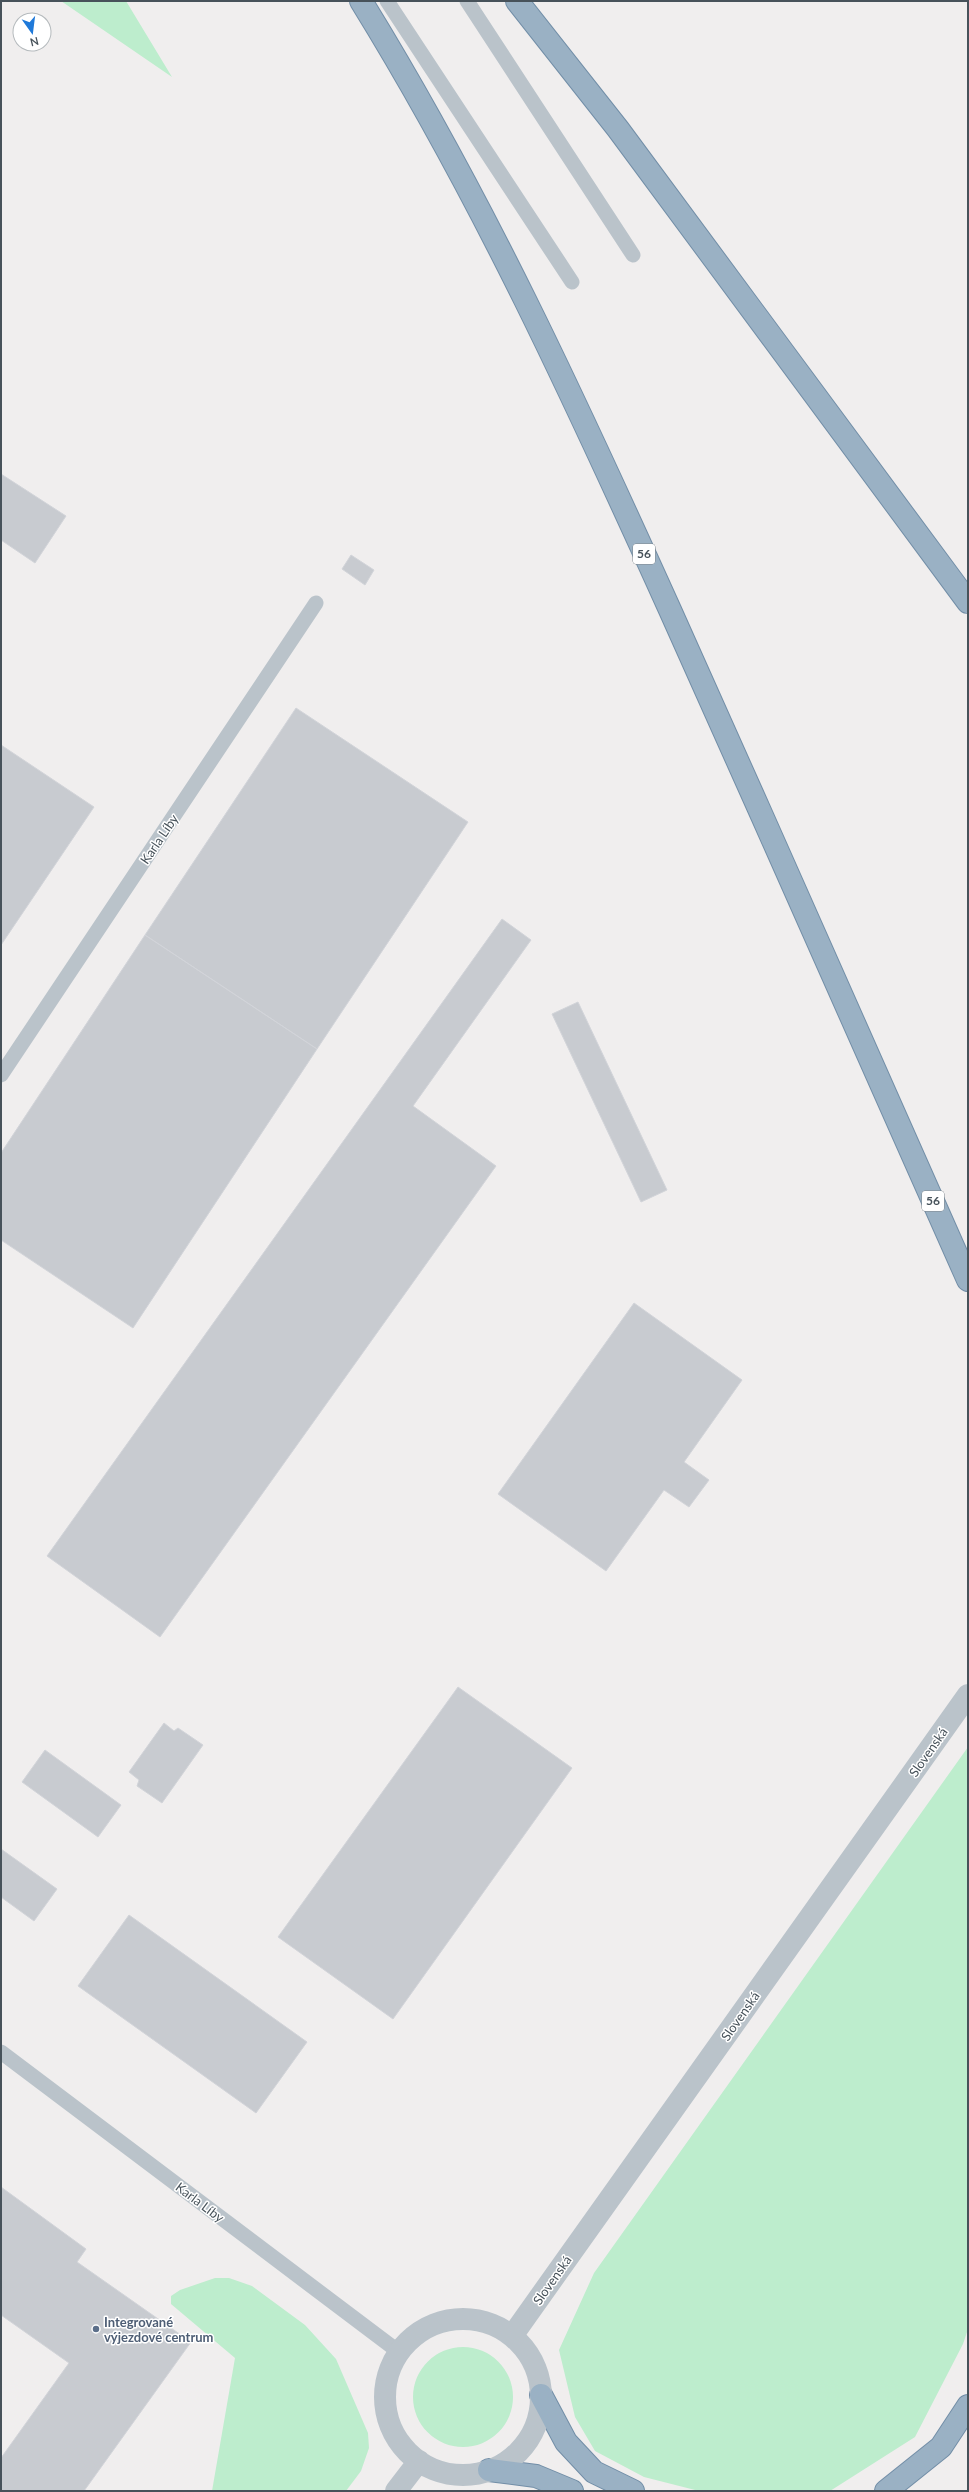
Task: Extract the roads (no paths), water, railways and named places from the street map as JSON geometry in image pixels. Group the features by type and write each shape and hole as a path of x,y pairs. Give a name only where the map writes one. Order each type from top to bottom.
{"highway":[{"name":"56","path":"361,1 446,146 556,362 705,688 968,1280"},
{"path":"517,1 618,129 968,602"},
{"path":"541,2395 566,2442 594,2472 633,2491"},
{"path":"886,2491 941,2447 968,2406"},
{"path":"489,2470 536,2476 572,2491"}],"street":[{"name":"Slovenská","path":"512,2336 968,1695"},
{"path":"458,2320 490,2323 512,2336 528,2353 538,2373 541,2395 538,2419 527,2441 511,2459 489,2470 465,2475 441,2472 419,2461 401,2444 388,2417 385,2399 388,2375 398,2352 416,2334 439,2323 458,2320"},
{"path":"396,2491 419,2461"}],"lane":[{"path":"386,1 572,282"},
{"path":"467,1 633,255"},
{"name":"Karla Líby","path":"1,1075 316,603"},
{"name":"Karla Líby","path":"1,2052 398,2352"}],"place":[{"name":"Integrované výjezdové centrum","path":"96,2329"}]}
